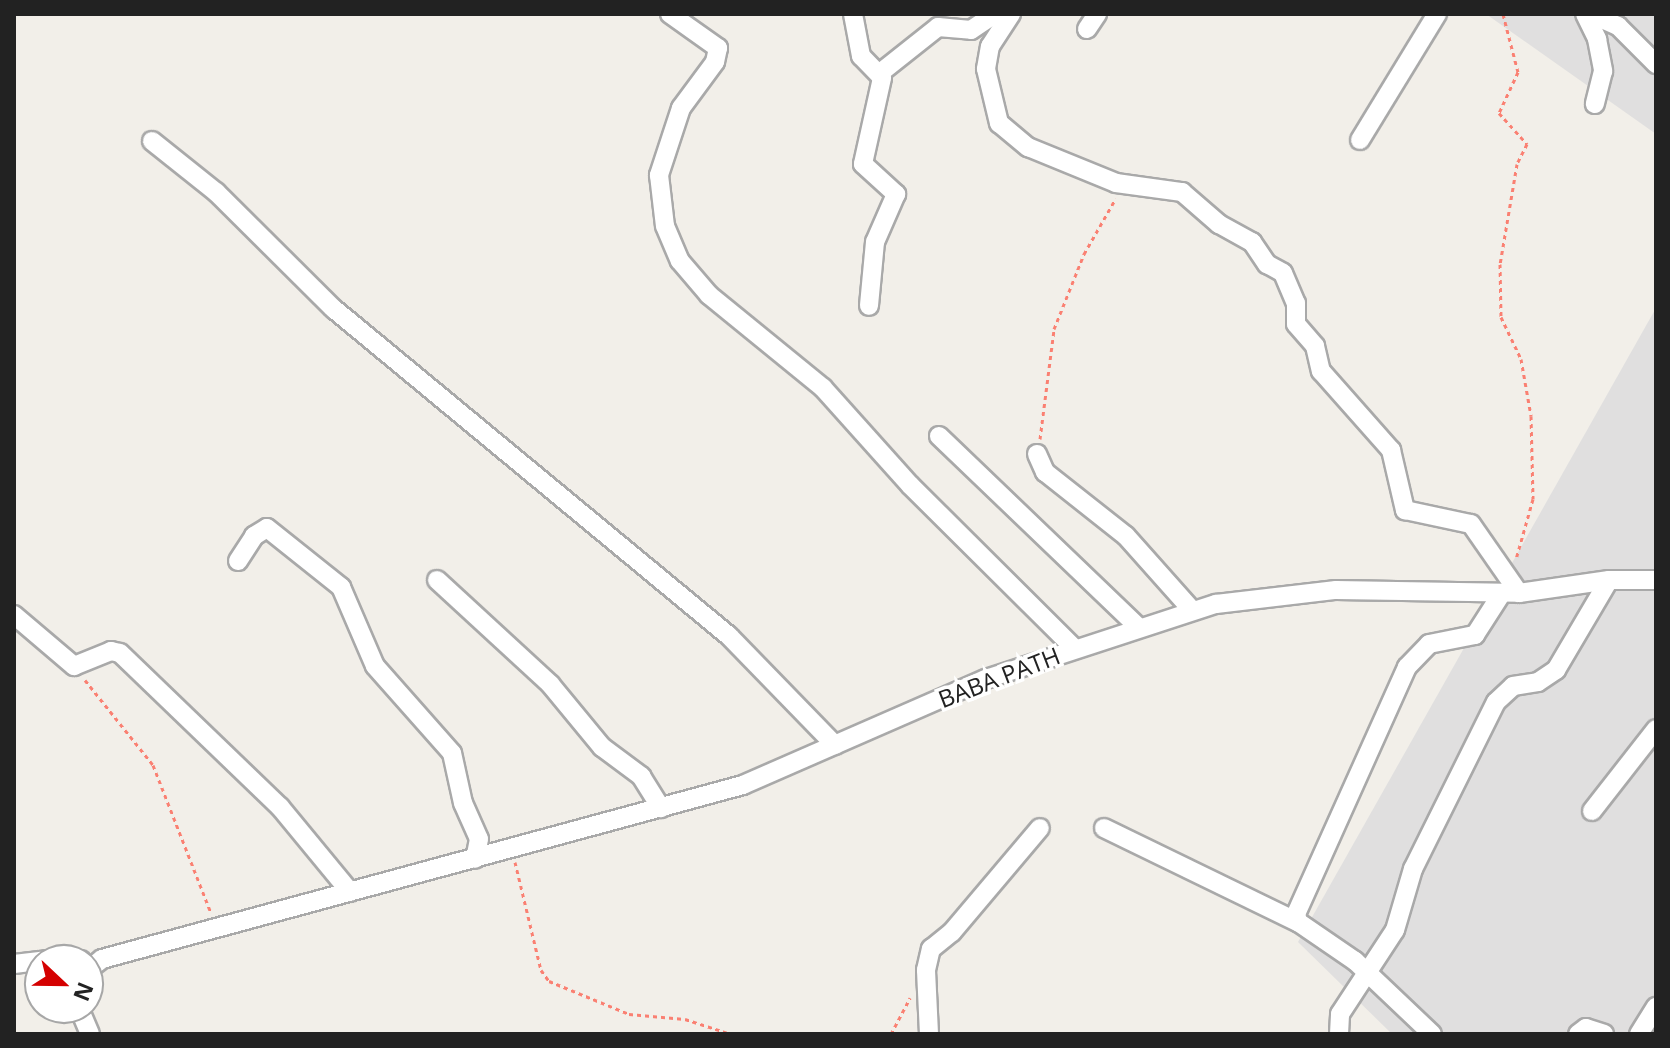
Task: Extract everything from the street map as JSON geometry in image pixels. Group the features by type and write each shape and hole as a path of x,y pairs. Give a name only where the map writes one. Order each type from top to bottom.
{"street":[{"path":"670,14 718,48 715,62 681,108 661,166 665,226 680,261 709,295 823,388 910,485 1074,648"},
{"path":"853,14 861,56 880,73"},
{"path":"869,306 875,242 896,194 863,164 880,73 938,27 971,30 995,14"},
{"path":"1011,14 990,46 986,69 999,123 1028,147 1124,185 1182,192 1219,224 1245,237 1267,264 1279,269 1296,303 1296,324 1313,342 1321,371 1391,450 1405,510 1467,521 1510,588 1475,635 1429,644 1407,667 1299,901 1298,922"},
{"path":"1360,140 1437,14"},
{"path":"1588,14 1618,26 1656,64"},
{"path":"1588,14 1603,71 1595,104"},
{"path":"152,141 216,192 334,309 729,636 835,745"},
{"path":"939,436 1138,627"},
{"path":"1037,454 1045,472 1131,541 1192,610"},
{"path":"238,561 254,536 267,528 341,587 375,666 452,753 463,803 479,839 475,859"},
{"path":"437,580 550,684 602,747 641,776 661,808"},
{"path":"1339,1034 1340,1014 1395,930 1413,869 1496,702 1513,686 1538,682 1556,670 1609,580"},
{"name":"BABA PATH","path":"104,959 743,785 974,684 1192,610 1251,598 1336,590 1510,588 1609,580 1656,580"},
{"path":"14,615 74,666 111,651 120,653 280,807 357,891"},
{"path":"1592,811 1656,729"},
{"path":"929,1034 926,970 931,949 952,932 1040,828"},
{"path":"1104,828 1298,922 1367,972 1432,1034"},
{"path":"1639,1034 1656,1007"},
{"path":"1578,1034 1586,1028 1604,1034"}],"path":[{"path":"1503,14 1518,72 1499,113 1527,148 1517,164 1502,247 1499,304 1521,359 1532,434 1533,499 1510,588"},
{"path":"1037,454 1054,329 1084,254 1124,185"},
{"path":"74,666 153,765 216,928"},
{"path":"512,849 538,961 549,981 629,1014 685,1019 731,1034"},
{"path":"891,1034 911,996"}],"shaded area":[{"path":"1486,14 1656,14 1656,134"},
{"path":"1656,308 1656,1034 1392,1034 1298,942"}]}
